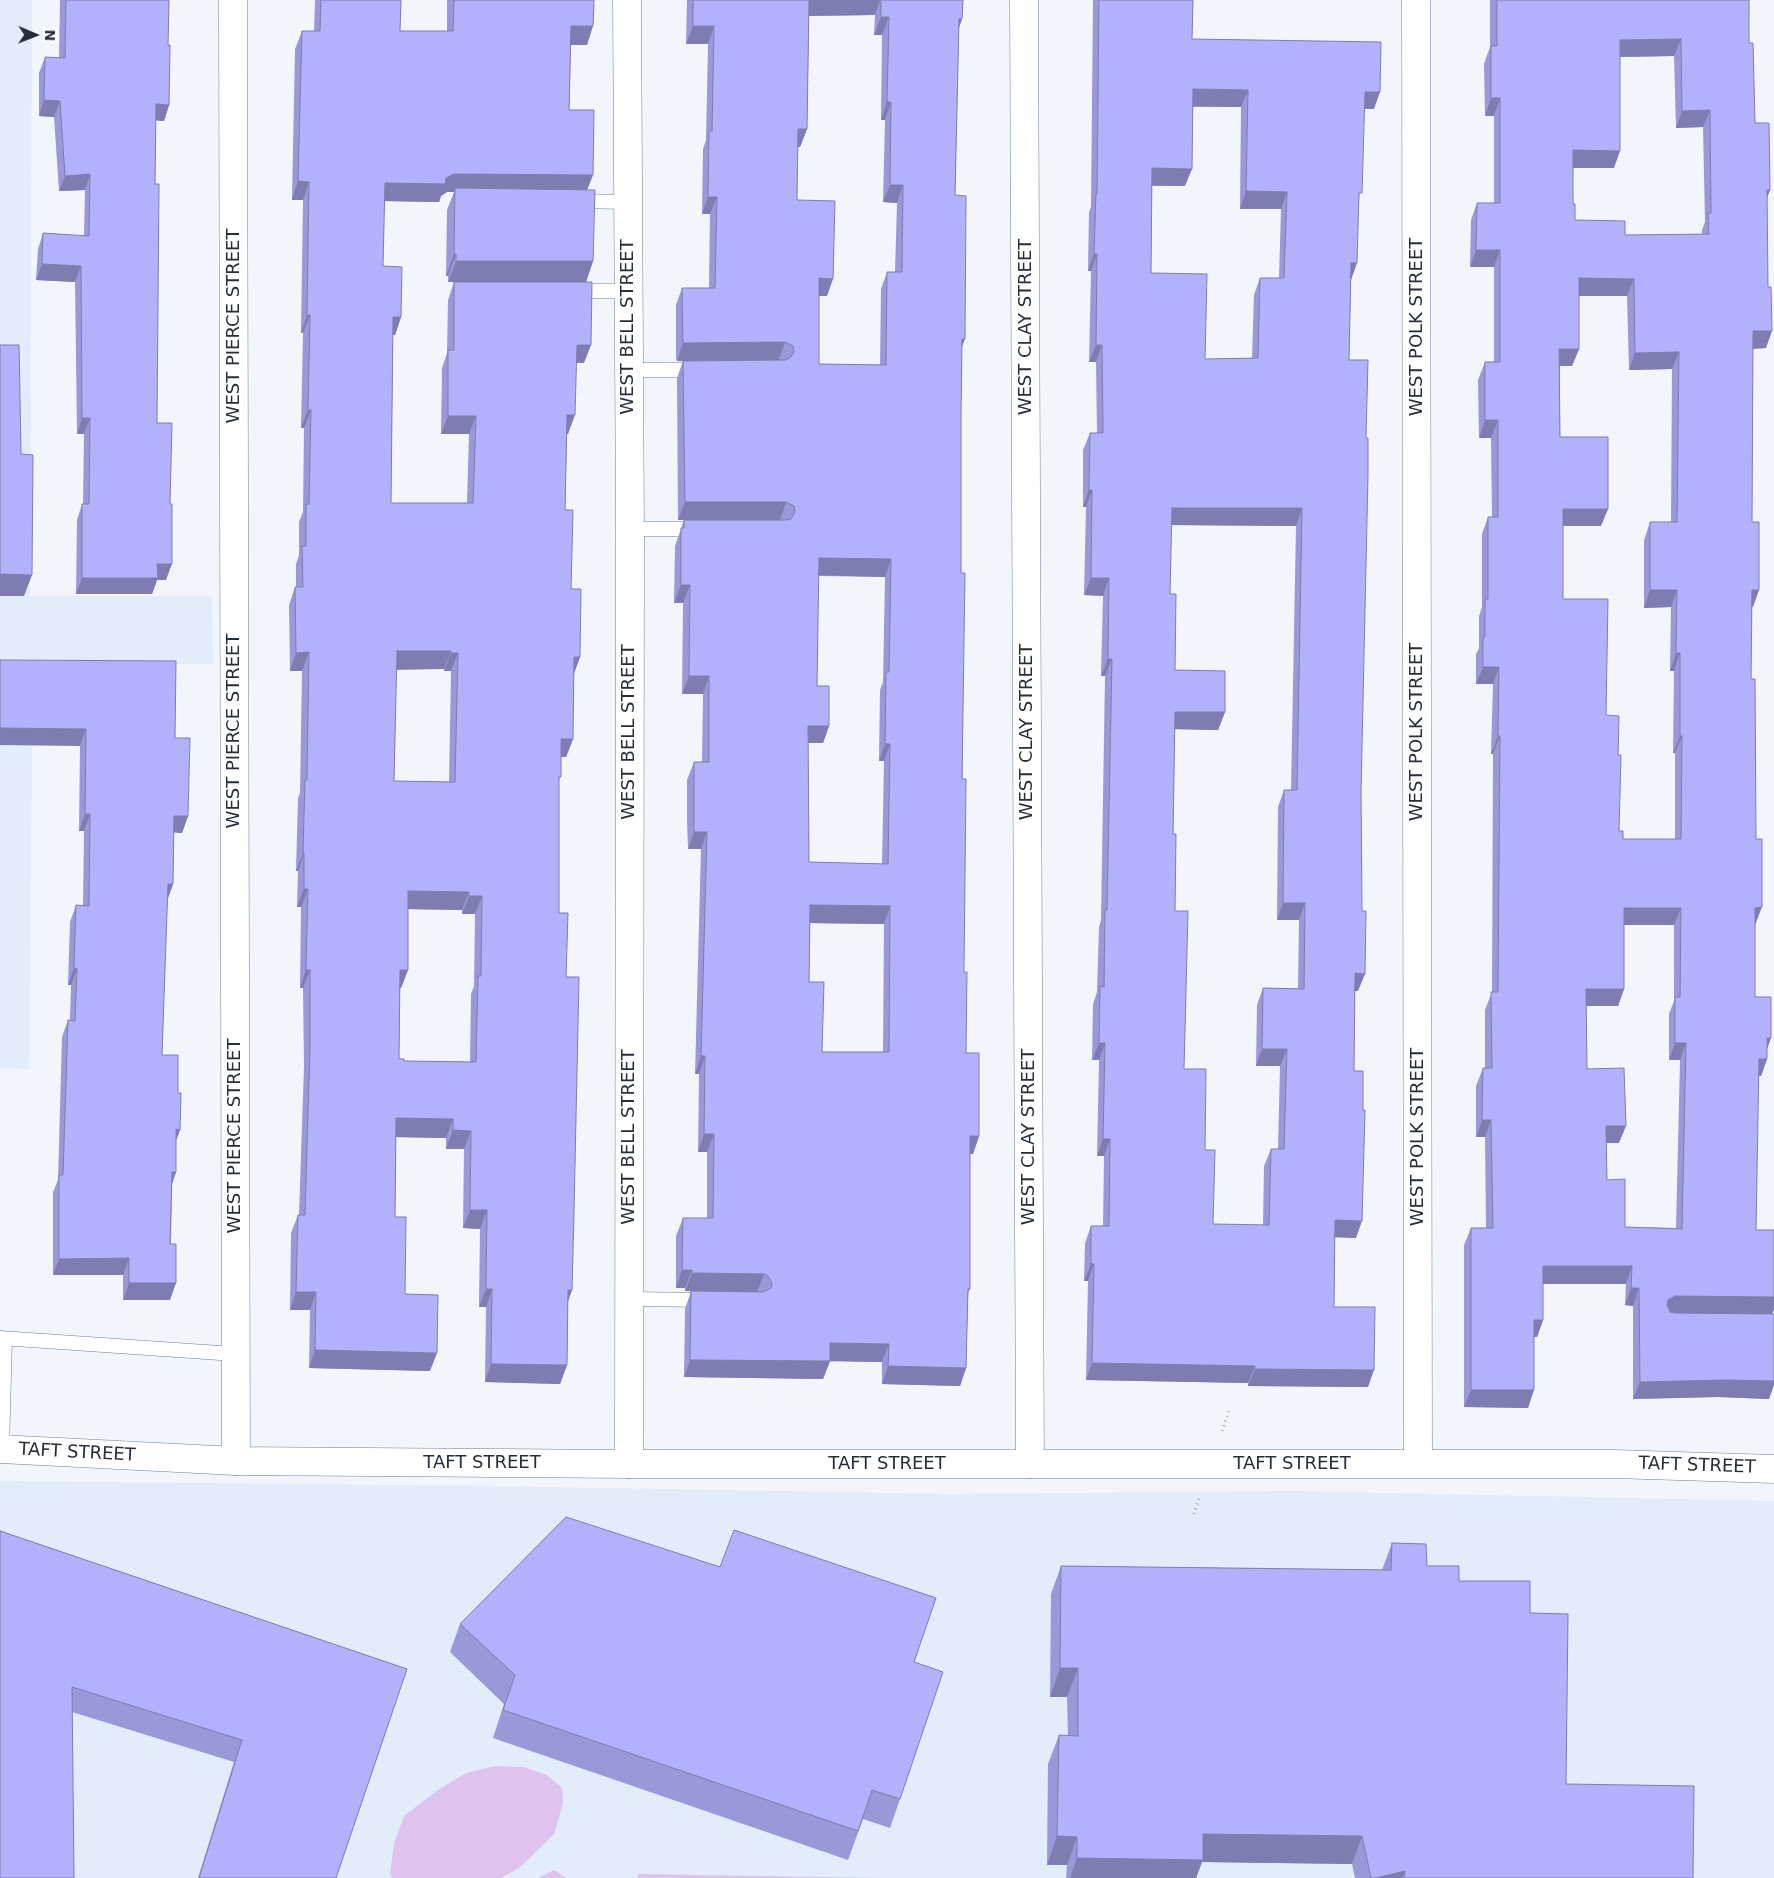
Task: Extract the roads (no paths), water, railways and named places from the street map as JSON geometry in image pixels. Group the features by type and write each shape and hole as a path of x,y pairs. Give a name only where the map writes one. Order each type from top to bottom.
{"street":[{"name":"WEST PIERCE STREET","path":"233,0 236,1461"},
{"name":"WEST BELL STREET","path":"627,0 627,291 630,529 629,1464"},
{"name":"WEST CLAY STREET","path":"1024,0 1030,1464"},
{"name":"WEST POLK STREET","path":"1416,0 1418,1463"},
{"name":"TAFT STREET","path":"1,1449 236,1461 629,1464 1614,1464 1774,1469"}],"lane":[{"path":"561,201 627,202"},
{"path":"561,291 627,291"},
{"path":"628,370 712,370"},
{"path":"630,529 714,529"},
{"path":"629,1300 718,1300"},
{"path":"1,1449 2,1338 235,1354"}]}
